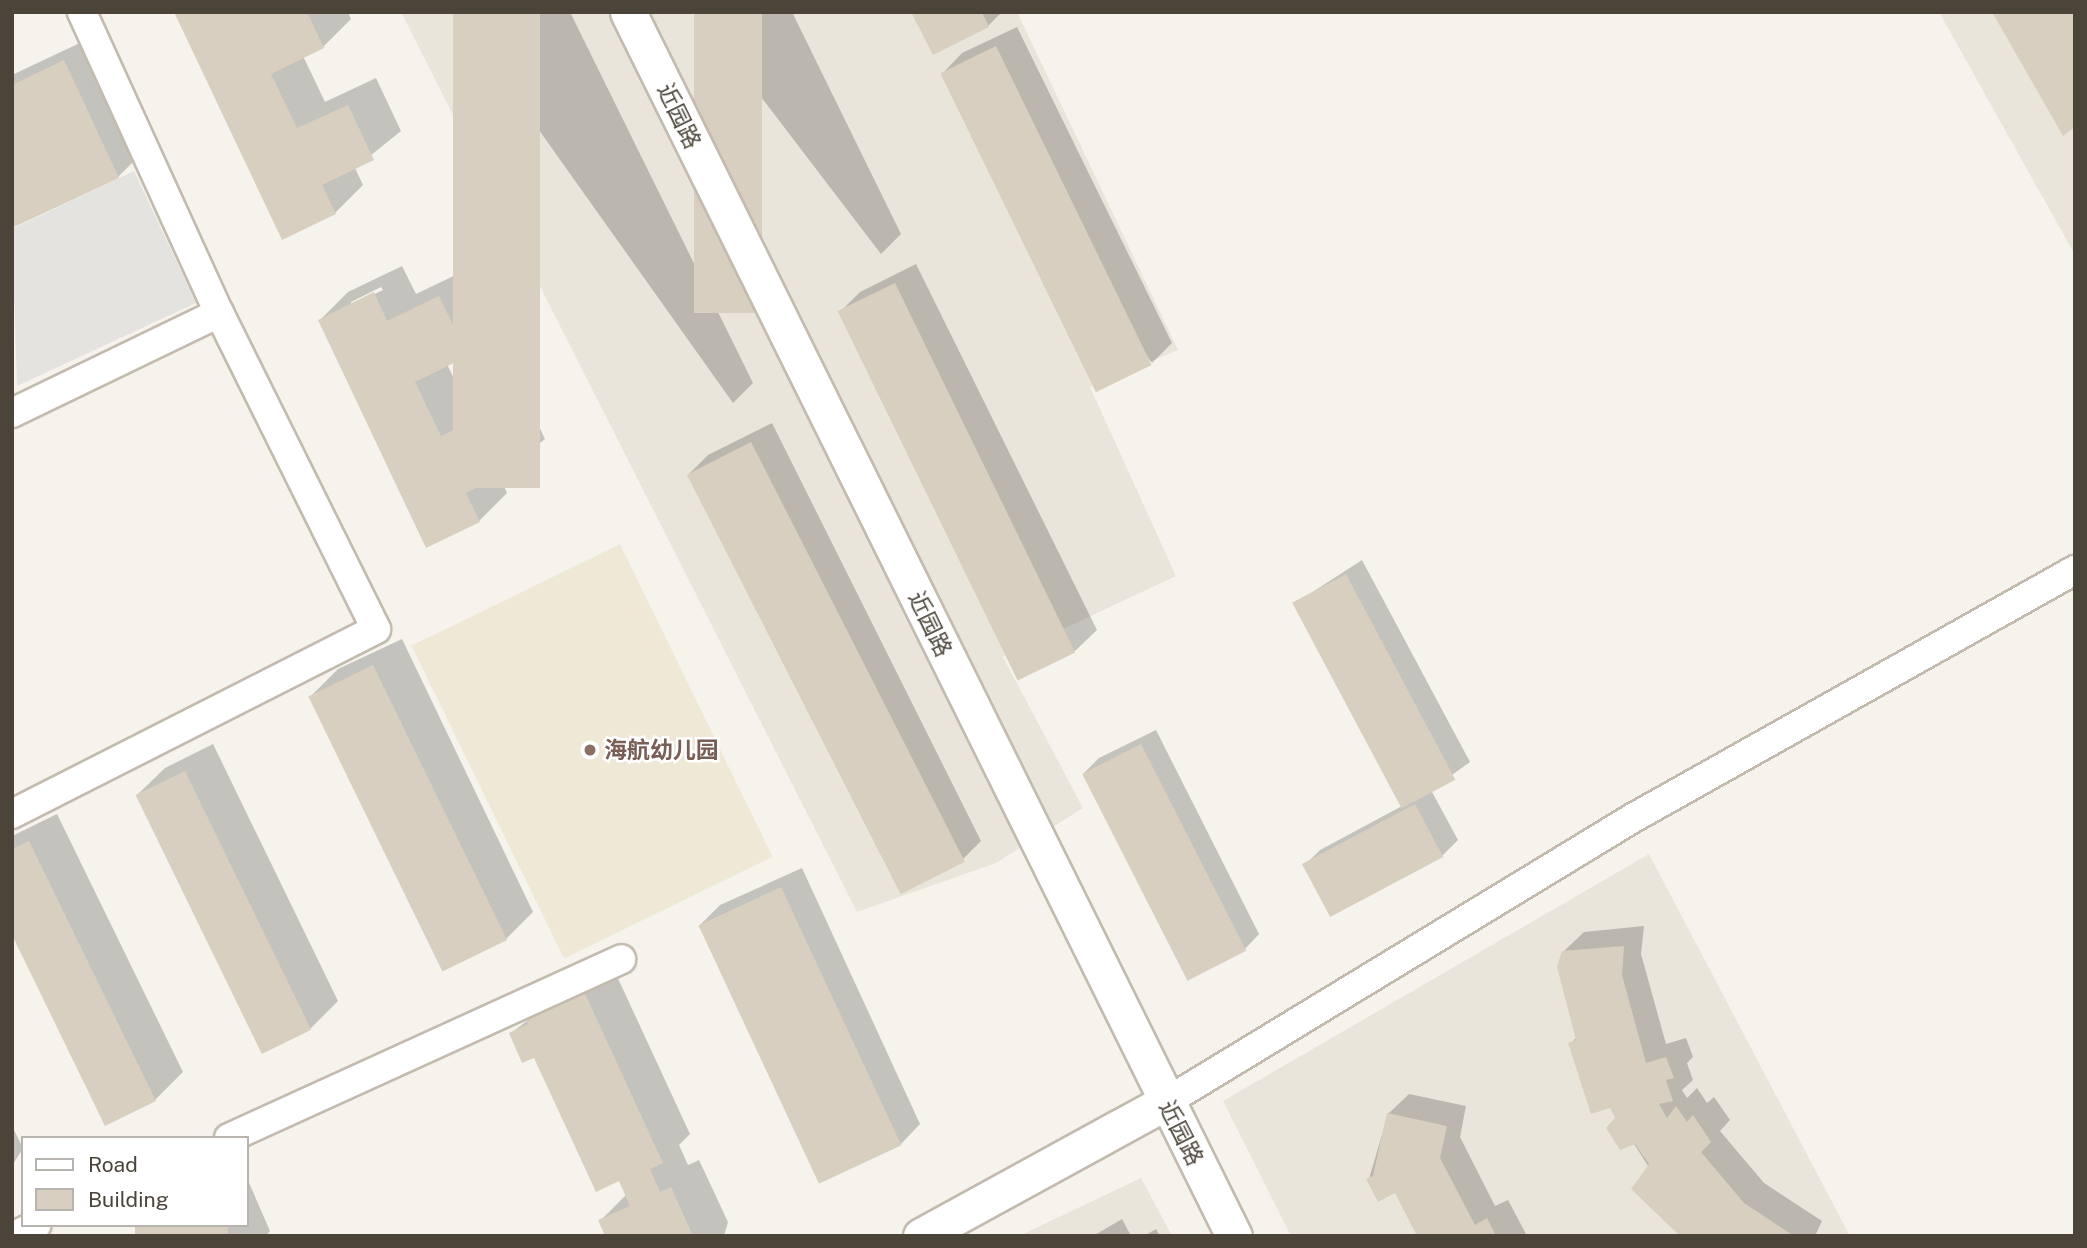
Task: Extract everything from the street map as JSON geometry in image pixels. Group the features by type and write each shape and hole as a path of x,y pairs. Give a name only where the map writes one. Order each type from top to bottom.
{"street":[{"path":"12,814 376,629 219,313 82,12"},
{"name":"近园路","path":"628,12 1234,1236"},
{"path":"12,413 219,313"},
{"path":"921,1236 1166,1102 1633,818 2075,570"},
{"path":"233,1136 621,959"},
{"path":"14,1236 33,1227"}],"shaded area":[{"path":"401,12 1017,12 1178,350 1090,387 1176,576 1003,657 1083,808 996,863 857,912"},
{"path":"1939,12 2075,12 2075,255"},
{"path":"134,171 196,303 17,386 12,229"},
{"name":"海航幼儿园","path":"620,544 773,857 564,958 411,646"},
{"path":"1649,854 1850,1236 1291,1236 1223,1101"},
{"path":"1141,1178 1172,1236 1019,1236"}],"building":[{"path":"174,12 307,12 324,48 271,74 297,128 348,105 374,160 322,185 336,214 282,240"},
{"path":"453,12 540,12 540,488 453,488"},
{"path":"694,12 762,12 762,313 694,313"},
{"path":"911,12 982,12 989,27 933,55"},
{"path":"1992,12 2075,12 2075,127 2063,136"},
{"path":"996,46 1152,365 1096,392 940,73"},
{"path":"64,60 119,178 12,228 12,85"},
{"path":"895,283 1075,652 1018,680 837,311"},
{"path":"374,292 387,321 439,296 468,356 415,382 441,436 491,412 518,468 466,493 480,522 426,548 318,320"},
{"path":"751,442 965,862 901,894 687,475"},
{"path":"1346,574 1455,780 1402,808 1292,603"},
{"path":"373,665 507,940 442,972 308,697"},
{"path":"1141,744 1246,951 1188,981 1082,774"},
{"path":"185,771 311,1030 262,1054 136,795"},
{"path":"1415,804 1443,857 1330,917 1302,864"},
{"path":"29,841 156,1101 105,1126 12,935 12,849"},
{"path":"781,887 901,1145 819,1184 699,925"},
{"path":"1624,946 1622,975 1646,1063 1666,1057 1674,1078 1666,1080 1673,1101 1659,1104 1667,1118 1676,1106 1687,1122 1693,1115 1711,1142 1701,1152 1744,1203 1794,1236 1680,1236 1631,1189 1649,1164 1635,1144 1620,1150 1606,1128 1615,1118 1610,1108 1591,1114 1568,1043 1576,1040 1557,967 1562,951"},
{"path":"581,985 663,1163 650,1169 660,1192 671,1187 693,1236 605,1236 598,1220 630,1206 619,1181 596,1192 534,1058 522,1063 509,1033 528,1024 523,1012"},
{"path":"1387,1113 1447,1126 1440,1158 1475,1225 1487,1218 1496,1236 1417,1236 1395,1193 1378,1202 1366,1179 1373,1176"},
{"path":"135,1227 228,1227 228,1236 135,1236"}],"place":[{"name":"海航幼儿园","path":"590,750"}]}
